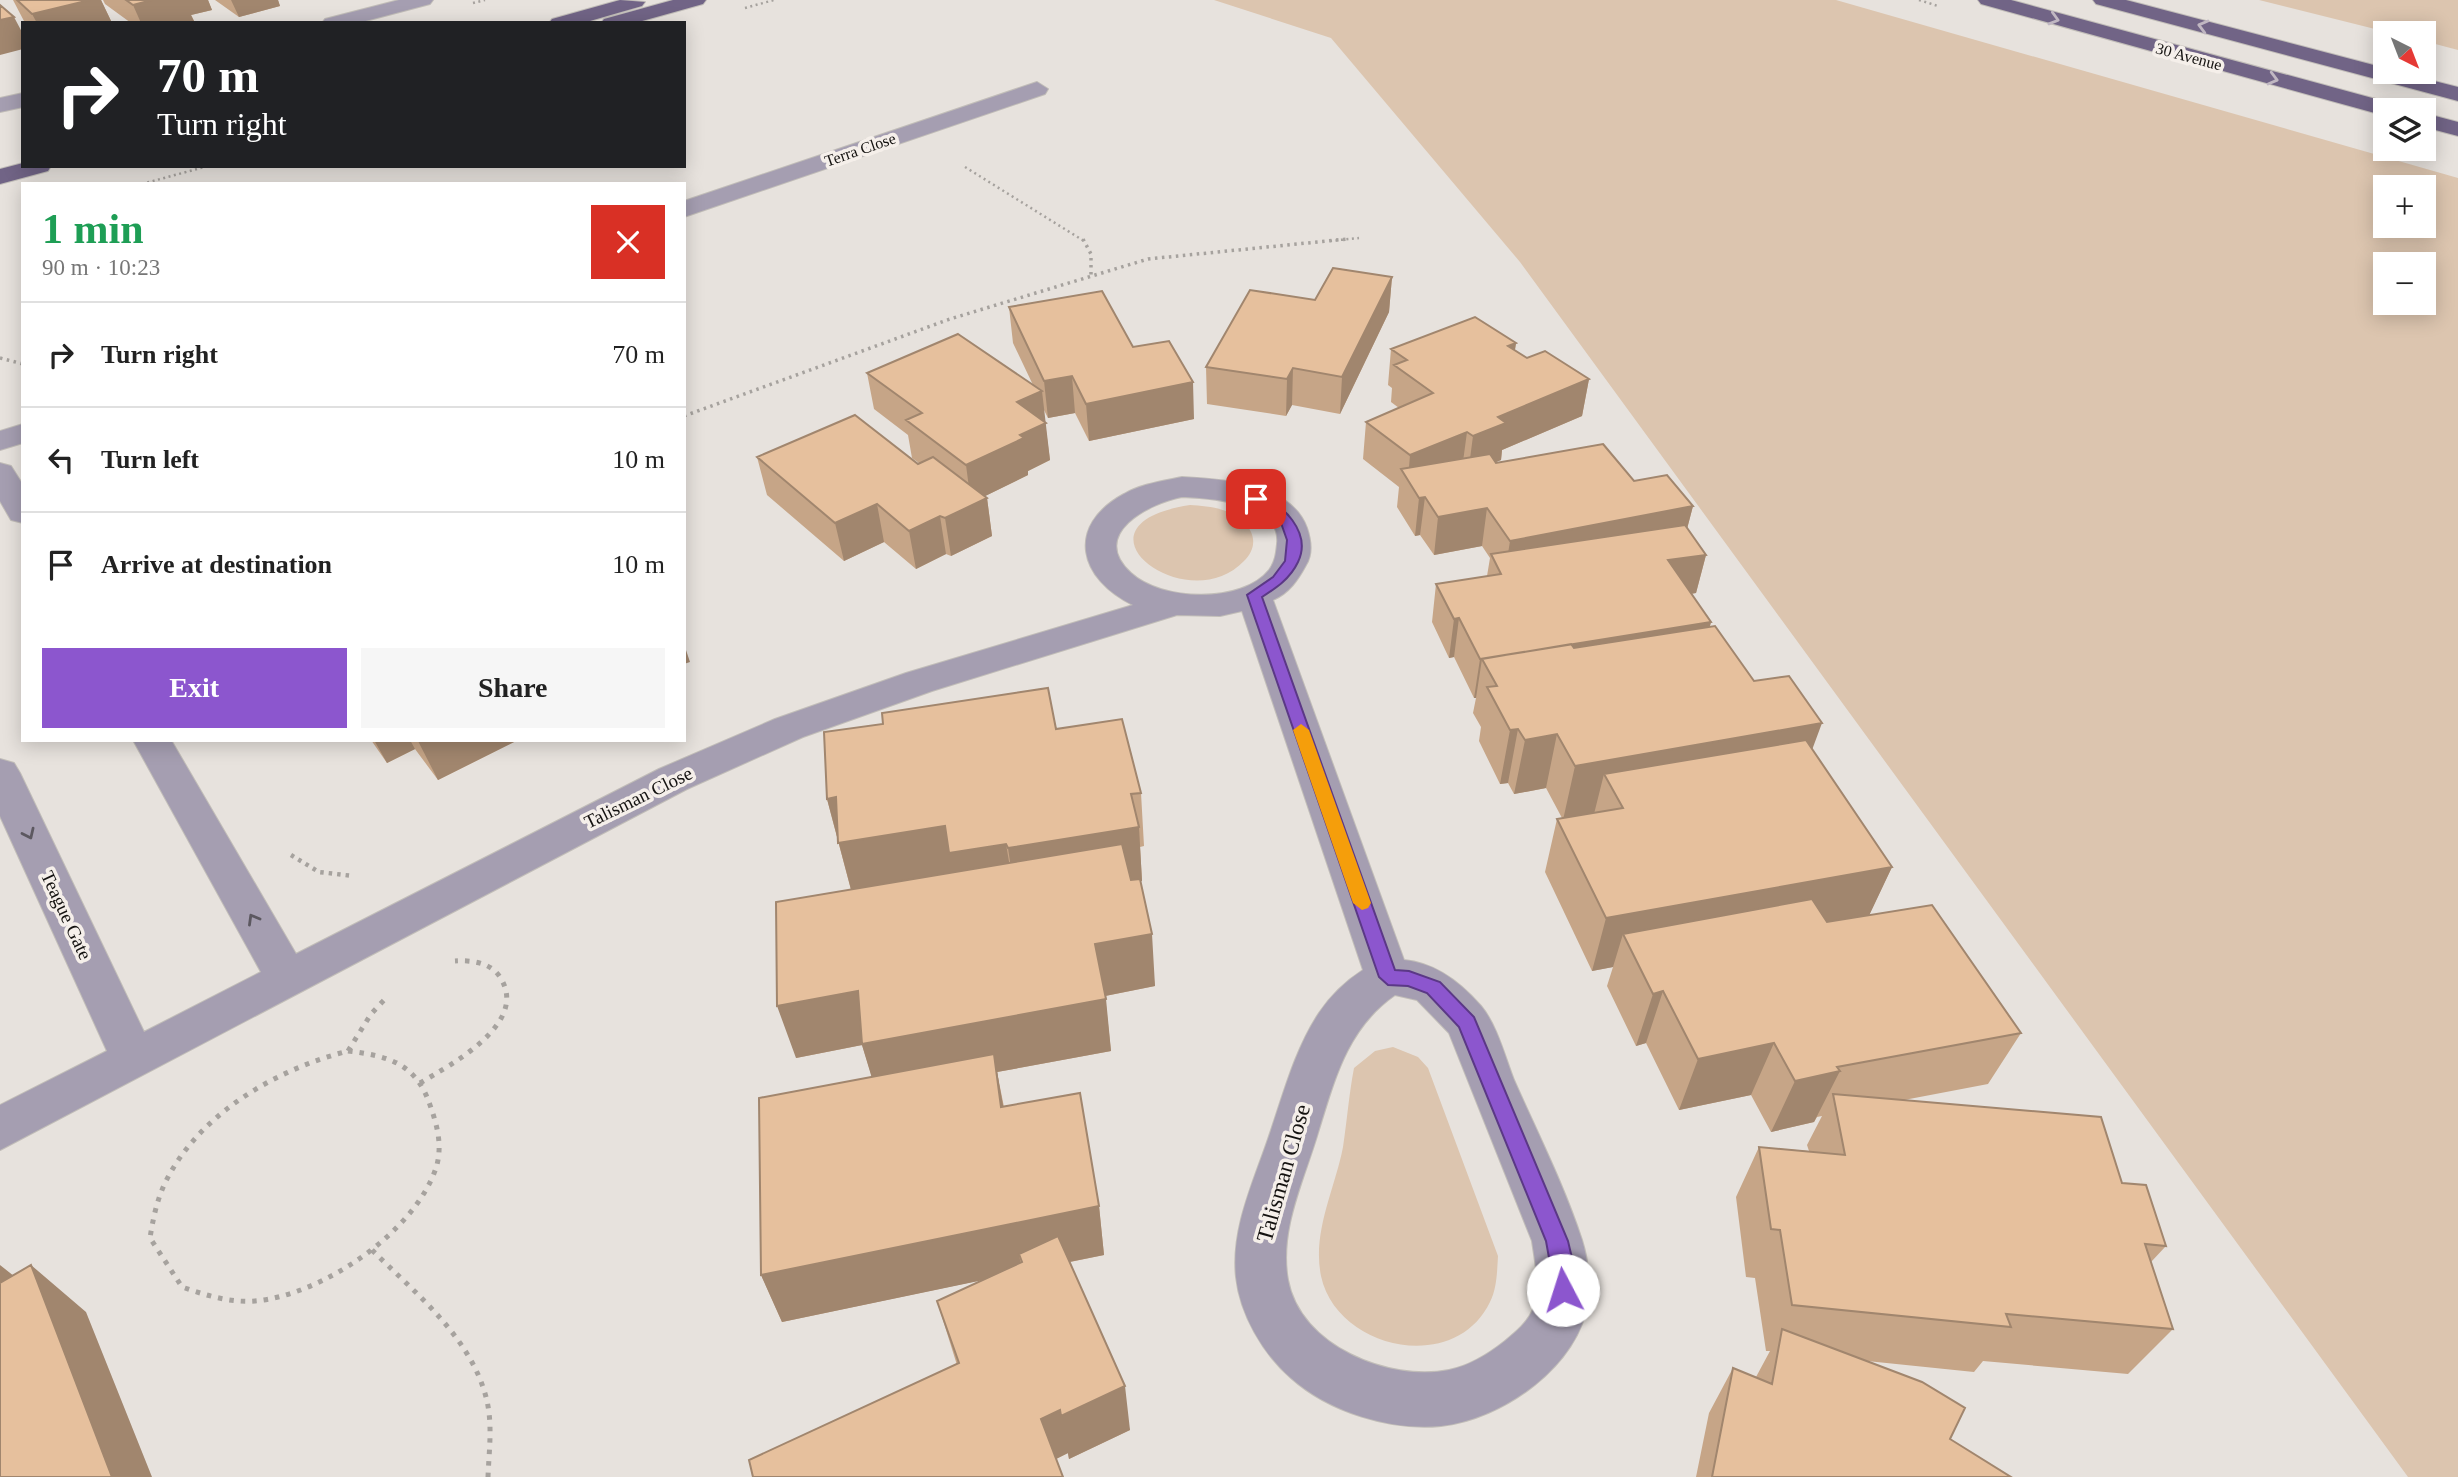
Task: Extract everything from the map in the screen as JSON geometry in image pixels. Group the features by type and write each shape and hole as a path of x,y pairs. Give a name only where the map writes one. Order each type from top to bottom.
{"main road":[{"path":"566,21 640,0"},
{"path":"618,21 696,0"},
{"name":"30 Avenue","path":"1988,0 2373,105"},
{"name":"30 Avenue","path":"2104,0 2458,94"},
{"path":"2436,123 2458,129"},
{"path":"0,177 32,168"}],"street":[{"path":"340,21 424,0"},
{"name":"Terra Close","path":"686,208 1037,89"},
{"path":"0,105 21,100"},
{"path":"0,441 21,434"},
{"path":"0,473 21,510"},
{"path":"1182,487 1214,487 1243,492 1269,505 1287,521 1294,540 1292,561 1278,580 1254,595 1229,604 1200,607 1172,606 1140,597 1116,581 1103,563 1100,543 1108,523 1126,506 1152,494 1182,487"},
{"path":"1254,595 1388,977"},
{"name":"Talisman Close","path":"0,1129 673,779 789,728 1009,653 1172,606"},
{"path":"153,742 287,978"},
{"name":"Teague Gate","path":"0,773 133,1058"},
{"name":"Talisman Close","path":"1388,977 1409,978 1433,987 1467,1022 1557,1241 1565,1275 1562,1304 1551,1334 1522,1363 1484,1385 1440,1399 1391,1395 1346,1383 1303,1355 1278,1322 1262,1281 1261,1247 1268,1211 1321,1048 1355,1002 1388,977"}],"path":[{"path":"912,132 974,174 1080,236 1089,245 1092,256 1091,276"},
{"path":"149,182 201,168"},
{"path":"686,415 950,319 1164,256 1359,238"},
{"path":"0,358 21,363"},
{"path":"284,844 291,856 305,867 331,876 364,875"},
{"path":"420,1083 460,1058 491,1034 509,1001 507,985 493,968 462,960 446,962"},
{"path":"348,1051 371,1014 387,997"},
{"path":"348,1051 391,1058 420,1083 436,1112 441,1150 421,1200 395,1230 372,1250 326,1278 296,1290 264,1299 233,1301 182,1287 150,1238 156,1206 170,1174 194,1142 237,1104 272,1080 323,1056 348,1051"},
{"path":"372,1250 465,1349 482,1387 491,1422 488,1477"}],"shaded area":[{"path":"1214,0 1836,0 2373,154 2373,161 2399,161 2458,178 2458,1477 2408,1477 1520,262 1331,38"},
{"path":"2259,0 2458,0 2458,50 2436,44 2436,21 2373,21 2373,28"},
{"path":"1190,505 1233,514 1247,525 1251,532 1251,551 1244,561 1220,577 1193,580 1168,575 1147,563 1135,547 1136,531 1153,516"},
{"path":"1393,1047 1418,1057 1428,1068 1498,1256 1492,1297 1473,1325 1451,1339 1425,1345 1398,1344 1372,1336 1349,1322 1331,1301 1321,1276 1319,1260 1322,1227 1343,1147 1354,1068 1375,1051"}],"building":[{"path":"17,0 90,0 32,14"},
{"path":"126,0 152,0 133,5"},
{"path":"0,5 14,17 0,20"},
{"path":"1333,268 1392,277 1342,377 1293,368 1287,379 1206,367 1250,290 1315,300"},
{"path":"1102,291 1133,347 1169,341 1193,382 1086,404 1072,376 1044,381 1009,307"},
{"path":"1475,317 1516,343 1508,346 1527,358 1545,351 1589,379 1498,417 1506,423 1473,436 1467,432 1410,455 1366,422 1433,393 1394,365 1407,360 1391,349"},
{"path":"958,334 1042,391 1017,402 1046,423 1020,435 1024,438 966,465 906,420 922,413 867,373"},
{"path":"855,415 918,464 933,457 987,498 909,531 877,504 835,523 757,457"},
{"path":"1603,444 1634,481 1667,475 1693,506 1510,541 1487,508 1438,517 1425,497 1419,498 1401,469 1490,454 1496,463"},
{"path":"1685,525 1706,555 1668,560 1711,622 1480,659 1459,618 1454,619 1436,584 1501,574 1491,554"},
{"path":"1715,626 1754,681 1789,676 1822,723 1575,766 1557,734 1525,740 1518,729 1510,730 1487,687 1497,686 1482,659 1571,644 1574,648"},
{"path":"1048,688 1056,729 1122,719 1141,793 1131,794 1139,827 1008,848 1006,844 949,853 945,826 838,843 836,797 827,799 824,732 883,724 882,713"},
{"path":"1806,740 1892,867 1606,918 1557,819 1623,808 1604,774"},
{"path":"1122,844 1131,880 1140,879 1152,934 1095,944 1106,999 862,1044 858,991 777,1006 776,902"},
{"path":"1812,899 1827,922 1932,905 2021,1033 1837,1067 1840,1071 1795,1081 1774,1043 1698,1059 1663,991 1653,994 1623,934"},
{"path":"994,1054 1001,1107 1080,1093 1099,1206 761,1275 759,1098"},
{"path":"1833,1094 2101,1117 2122,1183 2146,1185 2166,1246 2145,1244 2173,1329 2006,1314 2011,1327 1792,1305 1780,1230 1771,1229 1759,1147 1845,1155"},
{"path":"1058,1236 1125,1386 1061,1416 1060,1410 1041,1419 1063,1477 753,1477 749,1460 959,1363 937,1301 1022,1262 1019,1254"},
{"path":"31,1265 112,1477 0,1477 0,1283"},
{"path":"1782,1329 1922,1382 1965,1408 1950,1439 2011,1477 1712,1477 1733,1368 1772,1384"}],"slow traffic":[{"path":"1301,730 1362,903"}],"route":[{"path":"1256,499 1269,505 1287,521 1294,540 1292,561 1278,580 1254,595 1388,977 1409,978 1433,987 1467,1022 1557,1241 1565,1275 1563,1290"}]}
